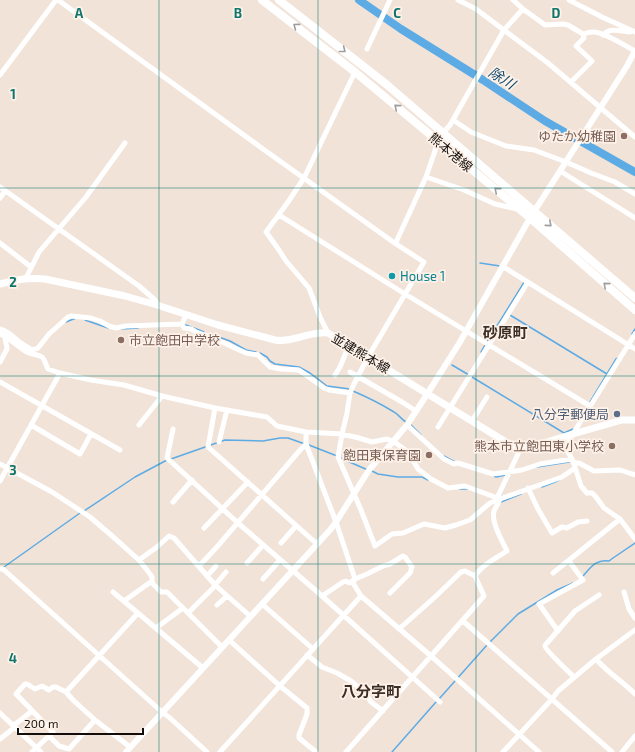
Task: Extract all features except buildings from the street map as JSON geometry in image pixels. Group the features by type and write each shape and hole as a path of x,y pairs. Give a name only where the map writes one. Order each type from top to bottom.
{"main road":[{"name":"熊本港線","path":"262,0 355,72 520,209 532,215 635,298"},
{"name":"熊本港線","path":"279,0 360,63 443,133 635,310"},
{"name":"並建熊本線","path":"0,284 26,278 45,279 157,304 186,315 275,340 287,341 318,332 328,332 472,421 512,445 519,447"},
{"path":"519,447 537,445 622,420 635,420"}],"street":[{"path":"0,74 57,0 396,244 424,262 368,357 350,394 338,457 375,546 392,534 403,533 424,524 446,528 470,520 490,503 499,498 562,476 574,463"},
{"path":"367,49 390,0"},
{"path":"458,0 476,9 520,43 548,62 635,137"},
{"path":"126,752 336,522 373,465 407,425 428,394 532,215 628,66 635,51 616,40 597,32 583,34 564,24 545,25 513,0"},
{"path":"569,0 634,32"},
{"path":"396,244 426,177 438,142 453,120 504,30 523,9"},
{"path":"603,35 606,31 611,30 634,32"},
{"path":"571,82 592,61 576,46 584,38 583,34"},
{"path":"328,332 320,317 309,288 286,261 266,232 304,178 360,63"},
{"path":"453,120 471,132 506,146 534,150 566,162 615,182 635,194"},
{"path":"26,278 39,252 86,197 125,143"},
{"path":"560,171 635,218"},
{"path":"426,177 464,190 495,204 520,209"},
{"path":"0,198 2,189 140,286 155,300 157,304"},
{"path":"279,215 590,406"},
{"path":"0,243 31,267"},
{"path":"502,266 635,349"},
{"path":"438,427 528,282"},
{"path":"182,324 186,315"},
{"path":"0,329 7,331 32,350 38,348 49,334 68,317 72,316 91,318 116,328 126,326 182,324"},
{"path":"182,324 184,328 191,329 246,353 258,355 270,367 299,370 324,388 350,394"},
{"path":"635,334 568,442 566,448 574,463 581,486 587,493 592,493 604,508 620,519 635,539"},
{"path":"0,362 7,349 3,336"},
{"path":"3,336 29,354 38,355 43,358 48,369 60,373 90,380 124,384 162,396 215,408 267,417 277,426 306,432 342,434 372,442 387,439 393,441 408,452 418,469 431,479 448,488 465,486 499,498"},
{"path":"335,375 340,367 348,345"},
{"path":"350,372 416,411"},
{"path":"0,481 60,373"},
{"path":"0,382 120,450"},
{"path":"139,425 162,396"},
{"path":"472,421 487,397"},
{"path":"215,408 208,446 317,544"},
{"path":"219,442 227,410"},
{"path":"407,425 444,459 454,464 458,462 493,474 522,470 540,464 579,463 594,471 620,470 635,475"},
{"path":"31,426 80,454 91,434"},
{"path":"173,429 167,458 440,702"},
{"path":"306,432 306,444 336,522 355,579 353,583 361,596 398,629 432,656 539,752"},
{"path":"199,566 306,444"},
{"path":"475,576 478,572 507,551 496,528 494,512 509,472 518,454 519,447"},
{"path":"0,464 52,492 83,513 111,535 139,560 161,592 167,592 222,647"},
{"path":"173,502 192,480"},
{"path":"204,528 248,482"},
{"path":"528,488 552,533 562,527 567,528 578,522 587,521"},
{"path":"553,572 569,561 620,519"},
{"path":"281,543 296,526"},
{"path":"139,560 171,536 215,585 250,616"},
{"path":"246,563 263,545"},
{"path":"322,596 343,582 346,581 349,583 390,564 403,556 412,567 410,573 390,593"},
{"path":"263,579 280,560"},
{"path":"558,630 539,604 583,580 569,561"},
{"path":"207,576 216,566"},
{"path":"0,569 3,569 207,752"},
{"path":"346,752 484,596 475,576 465,570 461,572 398,629"},
{"path":"188,613 214,588 226,572"},
{"path":"124,601 152,581"},
{"path":"113,592 203,668"},
{"path":"624,592 629,608 635,618"},
{"path":"574,677 545,646 575,611 598,595"},
{"path":"217,605 226,596"},
{"path":"220,752 361,596"},
{"path":"262,604 312,649"},
{"path":"156,628 183,608"},
{"path":"66,692 138,613"},
{"path":"462,621 612,752"},
{"path":"504,752 552,699 558,690 635,630"},
{"path":"229,640 307,708 307,714 299,738 316,752"},
{"path":"307,655 322,667 337,672 351,681 365,693 371,702 383,711"},
{"path":"596,659 635,694"},
{"path":"32,752 53,732 16,695 25,684 35,689 42,686 49,690 56,687 66,692 95,720 130,747"},
{"path":"0,739 32,711"},
{"path":"0,713 41,752"},
{"path":"49,736 59,746 70,751 95,720"},
{"path":"622,752 635,736"}],"waterway":[{"name":"除川","path":"359,0 401,29 545,121 635,172"},
{"path":"480,263 500,266"},
{"path":"487,342 524,282"},
{"path":"510,315 607,374"},
{"path":"66,322 76,318"},
{"path":"85,320 108,328"},
{"path":"183,325 191,327"},
{"path":"121,329 138,328"},
{"path":"194,328 204,332"},
{"path":"632,334 635,329"},
{"path":"213,335 230,341 246,350 256,352"},
{"path":"481,352 485,345"},
{"path":"260,353 275,364 299,367 310,373 327,386 350,389"},
{"path":"590,402 618,358"},
{"path":"452,365 469,375"},
{"path":"472,377 564,433 573,429"},
{"path":"353,391 389,409 406,422"},
{"path":"411,425 421,435"},
{"path":"171,459 225,440 263,441 288,438 305,444"},
{"path":"309,445 337,456"},
{"path":"444,456 455,462"},
{"path":"340,458 368,470"},
{"path":"84,511 135,477 167,460"},
{"path":"537,467 569,462"},
{"path":"372,471 378,474 398,477 422,477 428,480"},
{"path":"494,476 506,475"},
{"path":"542,487 559,480"},
{"path":"460,489 468,489"},
{"path":"501,502 521,494"},
{"path":"4,567 80,513"},
{"path":"583,576 597,562 609,561 635,543"},
{"path":"490,642 518,614 557,590 573,583"},
{"path":"439,699 487,645"},
{"path":"392,752 436,702"}],"place":[{"name":"ゆたか幼稚園","path":"624,136"},
{"name":"House 1","path":"392,276"},
{"name":"市立飽田中学校","path":"121,340"},
{"name":"八分字郵便局","path":"617,414"},
{"name":"熊本市立飽田東小学校","path":"612,446"},
{"name":"飽田東保育園","path":"429,455"}],"district":[{"name":"砂原町","path":"505,333"},
{"name":"八分字町","path":"371,692"}]}
